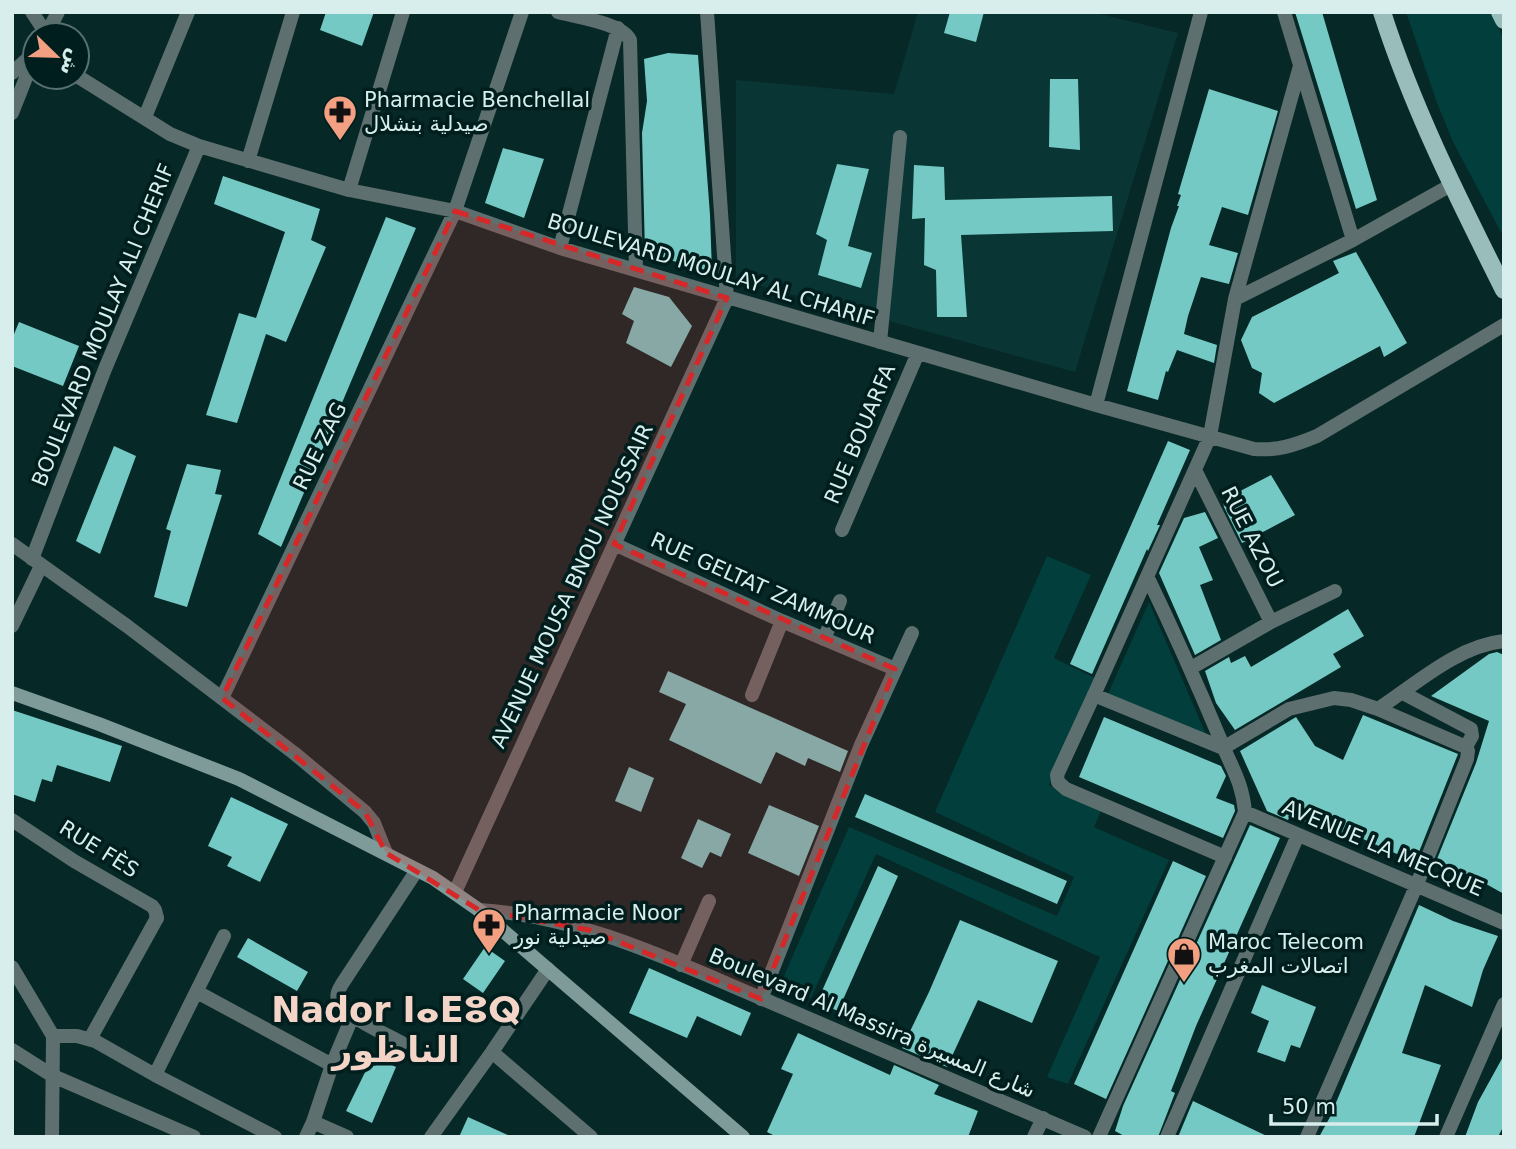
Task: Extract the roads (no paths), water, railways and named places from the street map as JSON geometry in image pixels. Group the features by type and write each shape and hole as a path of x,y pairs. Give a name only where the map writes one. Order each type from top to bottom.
{"main road":[{"path":"1382,12 1426,128 1451,185 1504,290"},
{"path":"1500,12 1504,20"},
{"path":"12,693 239,779 386,853 455,892 743,1137"}],"street":[{"path":"145,117 188,12"},
{"path":"248,161 293,12"},
{"path":"349,190 402,12"},
{"name":"RUE ZAG","path":"222,698 455,211 522,12"},
{"path":"558,12 623,32 632,48 636,270"},
{"path":"707,12 727,298"},
{"path":"1096,405 1200,12"},
{"path":"1284,12 1353,240"},
{"path":"560,248 623,32"},
{"path":"1225,857 1066,789 1058,782 1057,775 1210,436 1235,299 1300,66"},
{"name":"BOULEVARD MOULAY AL CHARIF","path":"91,84 170,134 200,146 349,190 455,211 560,248 727,298 1254,449 1274,451 1317,436 1504,325"},
{"path":"12,113 21,90"},
{"path":"880,342 900,137"},
{"name":"BOULEVARD MOULAY ALI CHERIF","path":"12,626 105,369 200,146"},
{"path":"1235,299 1353,240 1451,185"},
{"name":"AVENUE MOUSA BNOU NOUSSAIR","path":"455,892 727,298"},
{"name":"RUE BOUARFA","path":"842,530 918,353"},
{"name":"RUE AZOU","path":"1195,470 1271,622"},
{"path":"12,544 222,698 365,812 374,824 386,853"},
{"name":"RUE GELTAT ZAMMOUR","path":"614,544 895,669"},
{"path":"1099,1137 1245,812 1239,779 1148,578"},
{"path":"1191,668 1271,622 1335,591"},
{"path":"824,639 840,601"},
{"path":"752,695 782,621"},
{"path":"761,999 861,745 912,633"},
{"path":"1378,709 1462,653 1489,643 1504,641"},
{"path":"1307,1137 1417,884 1467,759 1466,747 1472,736 1471,729 1403,693"},
{"path":"1094,695 1223,748"},
{"path":"1223,748 1289,709 1334,698 1351,700 1378,709 1466,747"},
{"name":"AVENUE LA MECQUE","path":"1245,812 1504,923"},
{"name":"RUE FÈS","path":"12,820 74,861 152,906 157,914 90,1039"},
{"path":"1167,1137 1298,835"},
{"path":"402,1044 353,1015 339,1000 338,994 417,870"},
{"path":"681,964 709,901"},
{"name":"Boulevard Al Massira شارع المسيرة","path":"479,910 516,912 555,919 681,964 1085,1137"},
{"path":"155,1074 224,936"},
{"path":"12,967 53,1036 52,1137"},
{"path":"431,1137 548,969"},
{"path":"197,992 332,1065"},
{"path":"1446,1137 1504,1004"},
{"path":"306,1137 353,1015"},
{"path":"53,1036 90,1039 275,1137"},
{"path":"12,1050 53,1076 194,1137"},
{"path":"492,1052 591,1137"},
{"path":"1034,1137 1043,1118"},
{"path":"313,1122 347,1137"}],"place":[{"name":"Pharmacie Benchellal صيدلية بنشلال","path":"340,142"},
{"name":"Pharmacie Noor صيدلية نور","path":"489,955"},
{"name":"Maroc Telecom اتصالات المغرب","path":"1184,984"}],"district":[{"name":"Nador ⵏⴰⴹⵓⵕ الناظور","path":"396,1030"}]}
